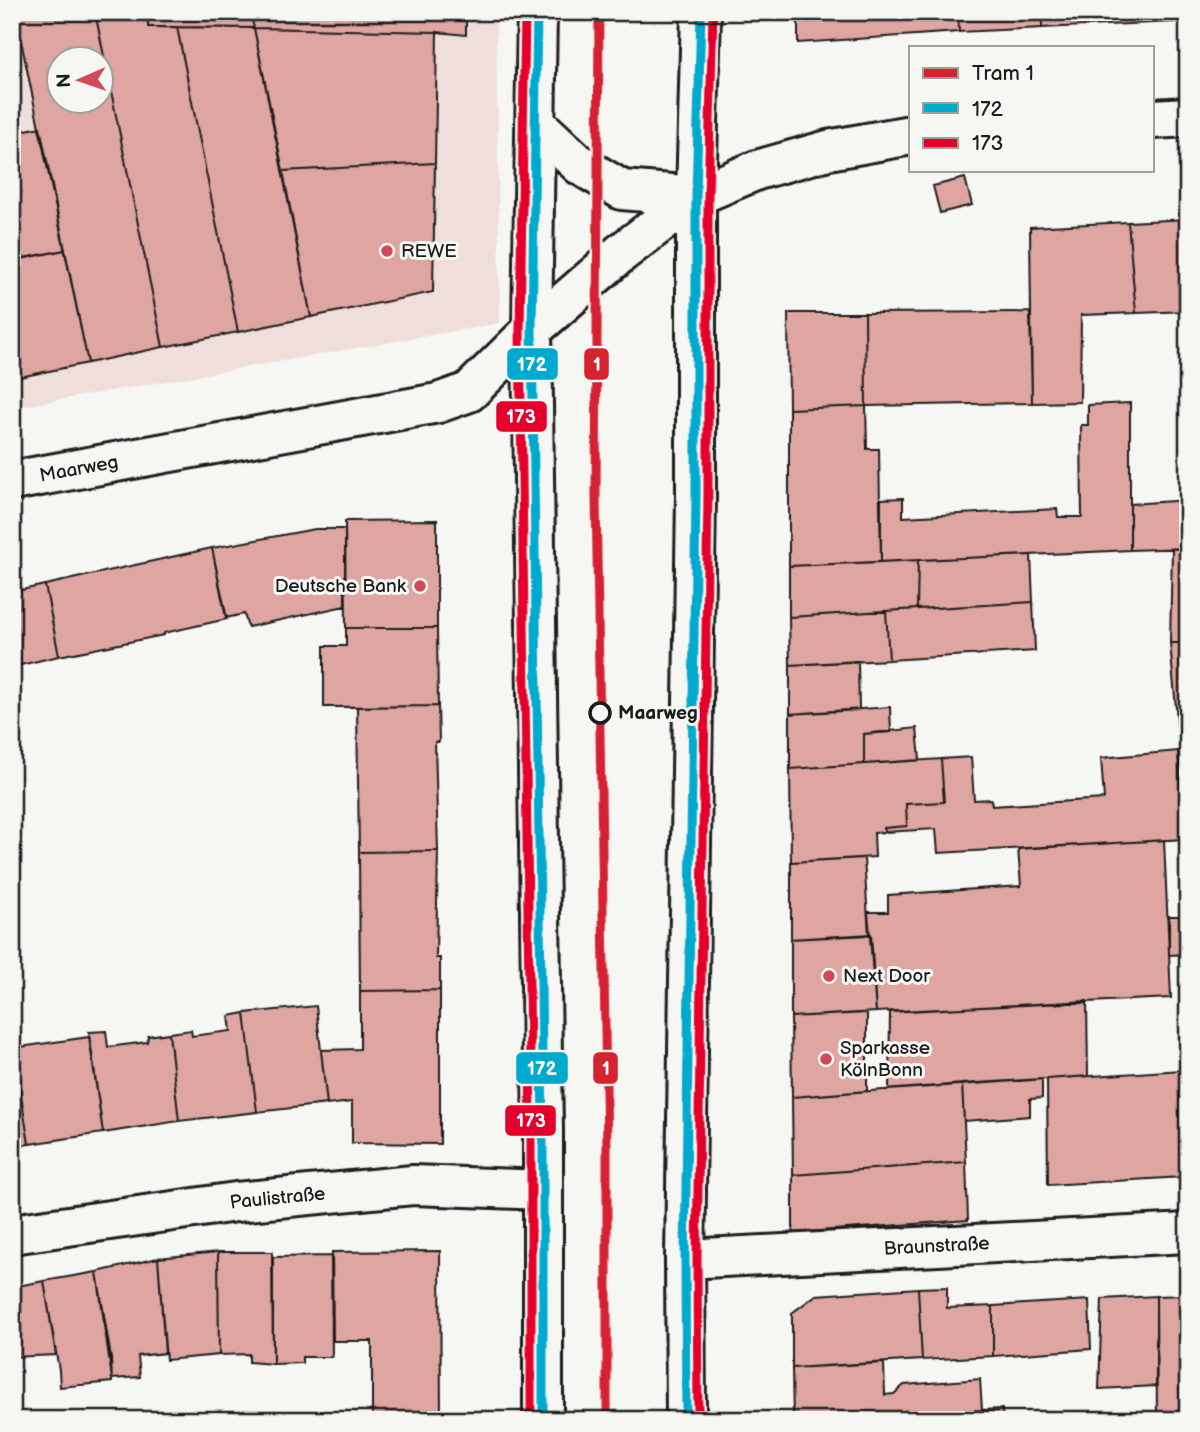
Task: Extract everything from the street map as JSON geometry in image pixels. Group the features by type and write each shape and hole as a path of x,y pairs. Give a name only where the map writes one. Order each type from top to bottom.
{"main road":[{"path":"537,12 532,330 543,1190 543,1420"},
{"path":"685,1420 696,495 696,196 701,12"},
{"path":"1154,119 1188,117"},
{"path":"535,123 580,165 622,190 696,196 757,170 828,150 909,135"},
{"name":"Maarweg","path":"12,481 438,403 469,392 532,330 621,254 696,196"},
{"name":"Paulistraße","path":"12,1234 236,1202 413,1185 543,1190"},
{"name":"Braunstraße","path":"685,1259 1188,1233"}],"shaded area":[{"path":"12,12 496,12 500,323 12,408"}],"building":[{"path":"15,12 95,12 102,46 46,46 46,116 116,115 163,347 88,363"},
{"path":"95,12 148,12 148,27 177,27 238,332 163,347 116,115 116,46 102,46"},
{"path":"148,12 250,12 254,28 148,27"},
{"path":"250,12 466,12 466,35 254,28"},
{"path":"798,12 958,12 959,32 798,43"},
{"path":"958,12 1042,12 1042,28 959,32"},
{"path":"1042,12 1173,12 1174,22 1042,28"},
{"path":"1173,12 1188,12 1188,21 1174,22"},
{"path":"177,27 254,28 311,317 238,332"},
{"path":"254,28 437,32 435,163 283,171"},
{"path":"40,127 65,250 16,260 12,240 12,133"},
{"path":"435,163 433,292 311,317 283,171"},
{"path":"965,178 972,205 940,213 933,186"},
{"path":"1188,219 1188,311 1136,313 1128,222"},
{"path":"1128,222 1136,313 1081,315 1080,402 1032,403 1030,227"},
{"path":"65,250 88,363 15,378 12,363 12,260"},
{"path":"1030,312 1032,403 866,406 865,313"},
{"path":"788,313 865,313 866,406 789,409"},
{"path":"1130,403 1130,550 881,562 881,499 903,498 903,517 1057,509 1058,517 1082,517 1081,425 1088,425 1088,405"},
{"path":"866,406 867,449 879,449 881,562 789,566 789,409"},
{"path":"1188,500 1188,548 1130,550 1130,504"},
{"path":"437,520 437,628 346,628 345,521"},
{"path":"315,529 345,529 345,606 248,627 244,614 226,618 212,548"},
{"path":"212,548 227,619 59,656 45,585"},
{"path":"1188,548 1188,643 1170,643 1172,549"},
{"path":"1031,555 1033,602 917,609 918,560"},
{"path":"918,560 917,609 789,617 789,566"},
{"path":"45,585 59,656 12,667 12,592"},
{"path":"1033,602 1035,651 889,660 886,611"},
{"path":"886,611 889,660 790,665 789,617"},
{"path":"346,628 437,628 438,706 324,707 324,646 346,646"},
{"path":"1170,643 1188,643 1188,741 1179,741"},
{"path":"858,661 859,710 790,714 790,665"},
{"path":"438,706 439,742 435,742 438,851 359,852 357,707"},
{"path":"890,707 891,732 864,734 864,764 790,769 790,714"},
{"path":"917,728 920,760 864,764 864,734"},
{"path":"1178,751 1185,839 938,853 936,829 885,832 884,828 907,826 906,804 944,802 941,759 971,757 974,800 991,799 992,806 1104,799 1101,758"},
{"path":"1188,756 1188,839 1185,839 1179,757"},
{"path":"941,759 944,802 906,804 907,826 884,828 885,832 874,833 875,857 791,862 790,769"},
{"path":"1164,840 1171,998 876,1012 868,912 888,912 888,895 1021,886 1018,849"},
{"path":"438,851 436,958 440,958 440,990 360,991 359,852"},
{"path":"864,858 869,935 791,939 791,862"},
{"path":"1169,916 1188,916 1188,954 1169,955"},
{"path":"871,934 876,1012 791,1017 791,939"},
{"path":"440,990 440,1144 352,1143 352,1102 327,1105 321,1050 360,1049 360,991"},
{"path":"1087,1001 1088,1076 889,1090 890,1012"},
{"path":"316,1006 327,1104 257,1112 245,1013"},
{"path":"245,1013 257,1112 179,1121 169,1033 191,1030 192,1036 231,1031 229,1016"},
{"path":"867,1013 867,1091 792,1097 791,1017"},
{"path":"106,1031 108,1047 147,1042 148,1036 169,1033 179,1121 103,1133 89,1032"},
{"path":"89,1037 103,1133 29,1144 13,1048"},
{"path":"12,1049 29,1144 12,1147"},
{"path":"1188,1069 1188,1176 1183,1177 1182,1070"},
{"path":"1182,1070 1183,1177 1048,1185 1047,1079"},
{"path":"1042,1079 1042,1098 1030,1099 1030,1116 964,1121 962,1084"},
{"path":"962,1084 966,1162 793,1175 792,1097"},
{"path":"966,1162 968,1220 793,1233 793,1175"},
{"path":"440,1251 441,1420 372,1420 372,1341 333,1341 332,1252"},
{"path":"218,1252 219,1355 166,1360 158,1258"},
{"path":"218,1252 272,1252 273,1364 249,1362 249,1354 219,1355"},
{"path":"331,1256 332,1357 302,1357 302,1363 273,1364 273,1257"},
{"path":"158,1258 165,1353 138,1356 140,1377 112,1379 97,1272"},
{"path":"97,1272 111,1358 112,1382 60,1387 44,1281"},
{"path":"44,1281 56,1355 12,1357 12,1287"},
{"path":"947,1287 947,1308 993,1306 993,1356 922,1360 918,1288"},
{"path":"918,1288 922,1360 792,1368 792,1313 816,1295"},
{"path":"1188,1295 1188,1373 1181,1373 1182,1406 1172,1419 1157,1419 1156,1296"},
{"path":"1156,1296 1156,1386 1099,1389 1102,1299"},
{"path":"1089,1300 1091,1349 993,1356 993,1306"},
{"path":"884,1363 885,1395 894,1394 904,1385 980,1379 982,1410 848,1420 793,1420 792,1368"},
{"path":"1002,1409 1003,1420 848,1420 982,1410"}],"tram line":[{"name":"1","path":"599,12 596,496 607,1148 607,1420"}],"transit line":[{"name":"173","path":"525,12 520,330 531,1131 531,1420"},
{"name":"172","path":"537,12 532,330 543,1131 543,1420"},
{"name":"172","path":"686,1420 685,1259 696,495 696,196 701,12"},
{"name":"173","path":"698,1420 697,1259 708,495 708,196 713,12"}],"place":[{"name":"REWE","path":"387,251"},
{"name":"Deutsche Bank","path":"420,586"},
{"name":"Maarweg","path":"600,713"},
{"name":"Next Door","path":"829,976"},
{"name":"Sparkasse KölnBonn","path":"826,1059"}]}
